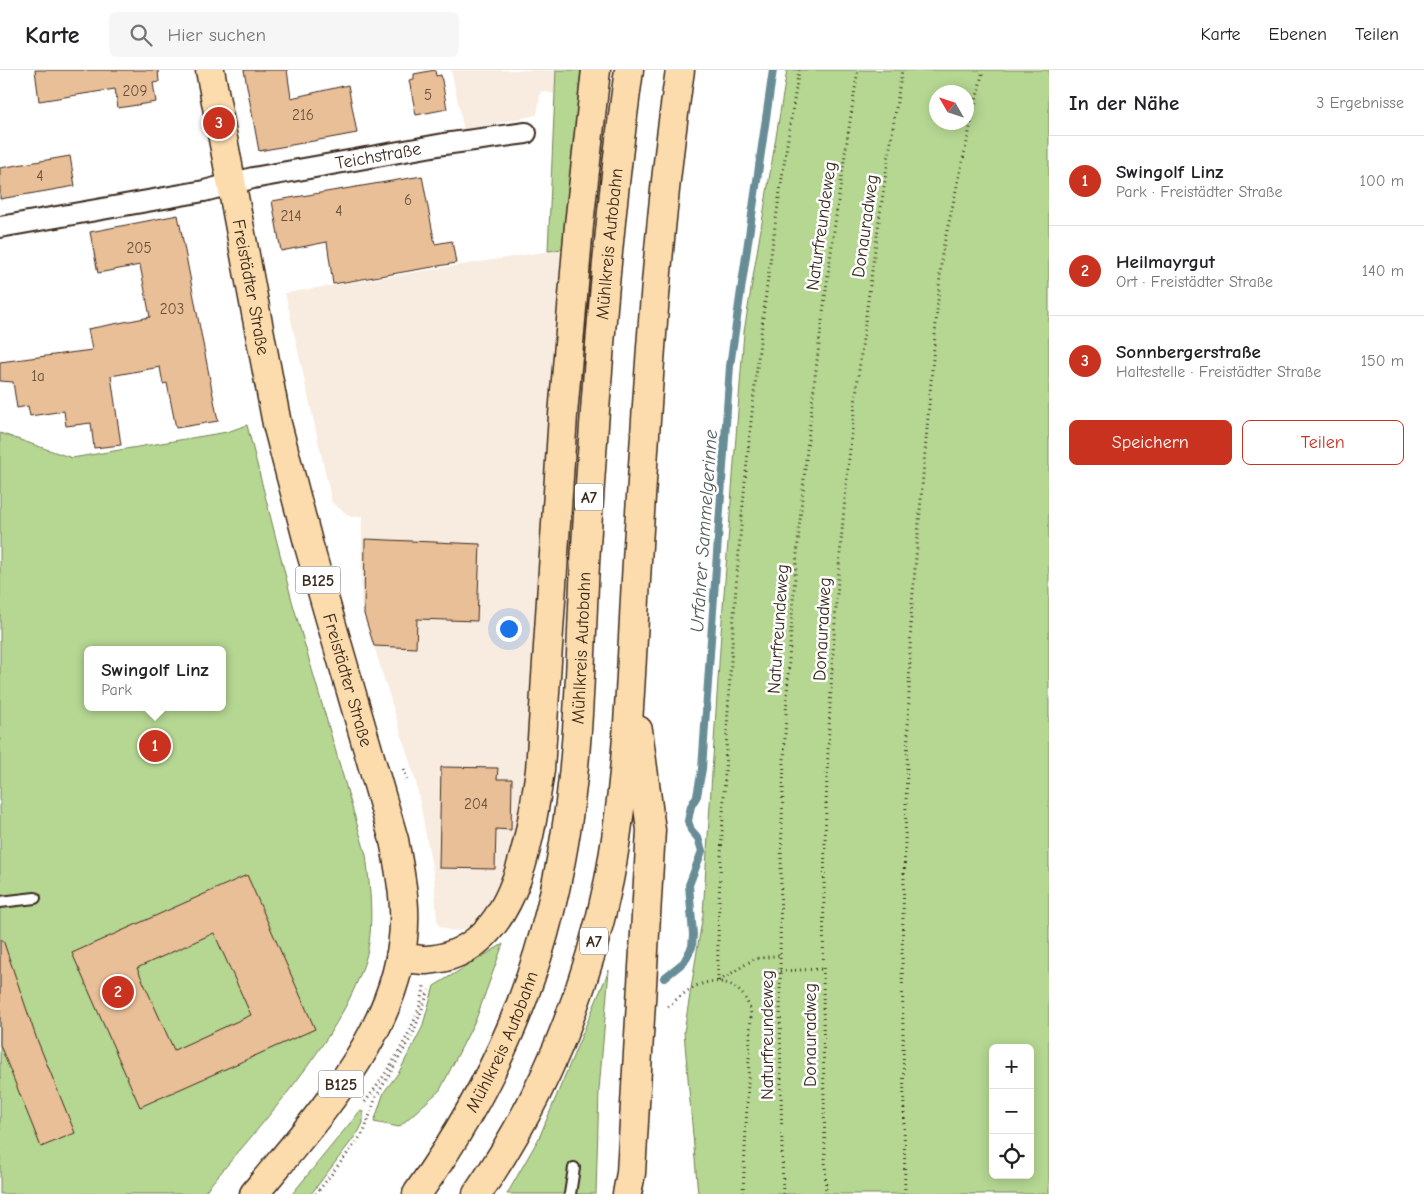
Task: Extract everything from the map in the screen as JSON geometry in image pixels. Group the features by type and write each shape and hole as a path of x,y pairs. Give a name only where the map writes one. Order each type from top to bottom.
{"main road":[{"name":"Freistädter Straße","path":"210,70 252,300 277,424 314,565 394,840 402,880 404,909 400,957 381,1014 354,1066 332,1097 254,1194"},
{"path":"400,957 426,960 453,953 481,938 493,925 505,907 516,882 533,813 540,770 578,234 596,70"},
{"name":"Mühlkreis Autobahn","path":"417,1194 471,1111 512,1030 547,924 565,841 574,766 601,323 609,229 629,70"},
{"name":"A7","path":"477,1194 521,1125 549,1072 588,968 612,857 623,773 651,344 661,226 680,70"},
{"path":"630,664 650,830 630,1187"}],"street":[{"name":"Teichstraße","path":"0,227 232,184 253,178 444,144 526,133"}],"lane":[{"path":"0,902 35,898"},
{"path":"570,1194 574,1168"}],"path":[{"path":"718,981 718,907 728,691 740,535 754,379 782,170 799,70"},
{"name":"Naturfreundeweg","path":"783,1194 780,971 782,821 796,567 816,368 841,175 858,70"},
{"name":"Donauradweg","path":"826,1194 823,969 828,787 840,562 854,413 880,206 902,70"},
{"path":"906,1194 902,954 911,616 942,252 983,70"},
{"path":"718,981 754,959 780,955"},
{"path":"780,971 823,969"},
{"path":"662,1011 689,990 704,983 718,981 733,985 742,992 749,1002 752,1014 743,1194"},
{"path":"316,1194 364,1132 376,1097 413,1034 429,990"},
{"path":"382,1080 408,1033 424,993"}],"shaded area":[{"path":"451,70 556,70 555,94 541,91 537,115 464,130"},
{"path":"562,249 526,770 521,809 508,864 496,896 486,913 473,926 459,931 448,930 439,926 437,920 434,878 416,782 361,604 362,516 351,517 332,503 285,293"}],"green space":[{"path":"556,70 581,70 562,249 548,251"},
{"path":"787,70 1049,70 1049,1194 698,1194 684,1032 703,914 721,633 744,332"},
{"path":"247,425 292,601 366,855 370,895 370,935 365,961 353,992 317,1053 295,1083 203,1194 0,1194 0,433 72,458 227,432"},
{"path":"503,944 476,1019 440,1090 399,1127 374,1122 384,1092 399,1072 422,1028 434,986"},
{"path":"609,970 599,1090 596,1194 507,1194 539,1138"},
{"path":"360,1111 363,1112 363,1123 359,1131 311,1194 292,1194"}],"building":[{"path":"35,70 158,70 159,82 153,83 156,102 118,108 115,89 39,101"},
{"path":"244,70 287,70 291,98 348,85 357,133 259,151"},
{"path":"435,70 436,76 441,75 447,109 416,115 409,80 414,79 414,74"},
{"path":"70,156 75,186 0,199 0,168"},
{"path":"422,176 435,244 452,241 456,263 333,284 327,242 281,251 272,201"},
{"path":"178,215 218,421 176,428 167,383 163,384 160,367 111,376 121,445 94,448 91,423 66,426 64,411 30,416 28,406 17,408 13,382 0,381 0,362 92,350 88,329 150,317 140,265 98,273 90,232"},
{"path":"365,539 480,544 477,621 417,619 416,648 374,646 364,614"},
{"path":"441,767 498,768 497,779 512,779 511,830 496,829 495,869 439,868"},
{"path":"247,875 315,1029 140,1107 72,953","holes":["214,933 251,1015 174,1050 137,968"]},
{"path":"0,940 3,940 36,1037 75,1133 41,1147 0,1045"}],"waterway":[{"name":"Urfahrer Sammelgerinne","path":"664,978 684,962 692,947 693,935 689,885 702,851 698,838 691,830 688,821 691,806 697,796 702,769 730,366 773,70"}],"place":[{"name":"Sonnbergerstraße","path":"219,123"},
{"name":"Swingolf Linz","path":"155,746"},
{"name":"Heilmayrgut","path":"118,992"}]}
